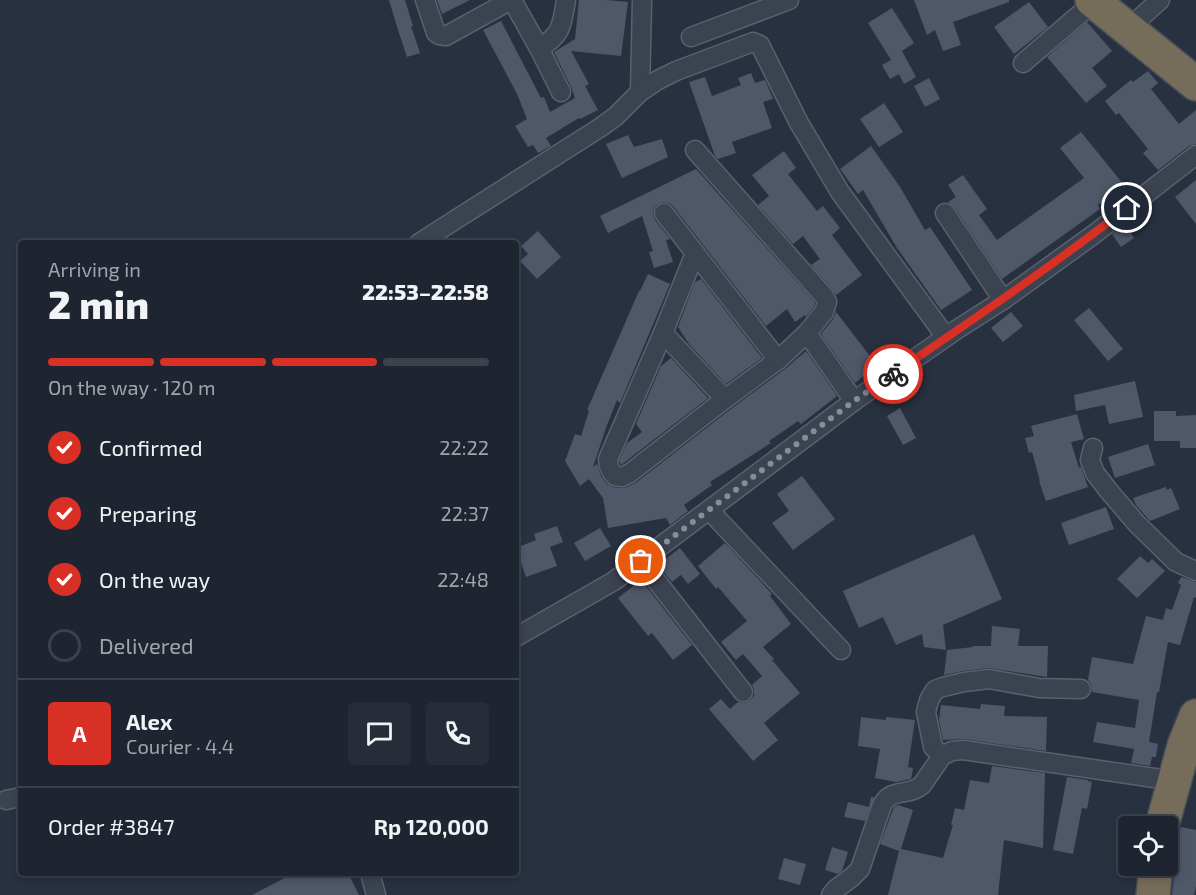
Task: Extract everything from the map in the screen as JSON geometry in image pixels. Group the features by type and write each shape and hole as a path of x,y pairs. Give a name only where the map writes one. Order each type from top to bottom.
{"highway":[{"path":"1093,1 1196,84"},
{"path":"1165,816 1184,746 1195,720"},
{"path":"1153,895 1155,876"}],"street":[{"path":"425,0 436,33 446,36 511,0 561,92"},
{"path":"539,48 551,42 557,35 563,23 566,0"},
{"path":"640,92 642,0"},
{"path":"691,37 789,0"},
{"path":"1128,29 1160,0"},
{"path":"1023,63 1093,1"},
{"path":"424,240 602,127 640,92 658,80 753,42 760,45 799,123 840,192 946,337"},
{"path":"695,150 827,302 824,312 807,333 778,360 630,473 622,477 615,476 610,471 608,459 695,253"},
{"path":"519,635 614,581 854,401 1003,300 1093,235 1196,155"},
{"path":"664,213 778,360"},
{"path":"945,213 1003,300"},
{"path":"663,333 725,399"},
{"path":"807,333 854,401"},
{"path":"1093,448 1090,460 1095,473 1108,490 1137,524 1176,562 1196,571"},
{"path":"709,510 842,650"},
{"path":"641,561 743,692"},
{"path":"942,756 933,747 926,712 934,690 964,682 989,679 1039,688 1081,689"},
{"path":"831,895 860,869 886,797 918,789 942,756 952,751 963,750 1175,781"},
{"path":"371,876 376,895"}],"building":[{"path":"389,0 405,0 420,53 407,57"},
{"path":"437,0 470,0 442,14"},
{"path":"579,0 628,2 621,56 571,51 589,84 585,86 598,110 579,118 546,138 551,146 538,153 533,145 528,147 515,126 527,119 517,94 483,30 501,21 541,98 544,97 550,112 575,98 554,52 575,39"},
{"path":"914,0 1009,0 1009,2 953,22 961,45 943,51 935,30 927,35"},
{"path":"1029,2 1048,27 1014,54 994,27"},
{"path":"892,8 914,43 902,51 916,77 904,84 899,74 890,79 882,65 891,60 868,23"},
{"path":"1087,22 1112,51 1092,68 1107,86 1086,103 1047,57"},
{"path":"1148,71 1158,83 1151,89 1179,124 1196,110 1196,144 1189,146 1158,170 1143,153 1148,149 1119,113 1116,115 1105,101 1131,80 1133,82"},
{"path":"751,73 755,83 765,80 773,99 763,102 772,128 732,142 736,153 718,159 689,82 705,77 712,96 741,85 738,78"},
{"path":"929,78 940,99 925,107 914,86"},
{"path":"884,103 903,132 879,147 860,119"},
{"path":"1081,132 1124,185 1098,205 1100,209 1002,279 954,207 948,202 956,197 948,185 963,175 987,209 979,215 997,240 1084,178 1060,148"},
{"path":"628,135 634,147 662,139 668,157 622,178 606,144"},
{"path":"871,146 900,187 925,230 930,227 972,290 941,310 897,248 863,190 858,194 840,169"},
{"path":"784,151 796,168 788,174 817,211 823,206 840,228 832,235 862,275 836,295 811,265 820,259 803,236 793,244 758,205 769,196 752,175"},
{"path":"696,169 815,302 806,317 805,315 795,322 787,309 766,326 669,203 658,204 653,214 670,239 666,240 673,262 654,268 649,252 653,251 642,216 608,233 600,216"},
{"path":"1196,180 1196,224 1175,197"},
{"path":"1125,225 1134,238 1121,247 1112,234"},
{"path":"538,231 561,257 537,279 520,261 528,254 521,246"},
{"path":"648,274 670,284 620,403 617,400 593,467 597,464 607,484 621,488 637,482 806,351 837,396 801,424 798,421 769,441 771,443 710,482 712,485 684,505 688,511 670,525 666,518 608,528 603,498 589,479 580,486 565,461 575,434 581,436 589,411 587,410"},
{"path":"701,279 762,358 726,384 689,344 678,327 695,282"},
{"path":"1089,308 1123,349 1108,361 1074,320"},
{"path":"836,312 877,365 855,383 821,334"},
{"path":"1011,312 1023,326 1003,342 991,328"},
{"path":"671,358 708,398 621,465 619,461 627,443 642,432 636,424 661,366"},
{"path":"1135,381 1143,417 1109,424 1105,405 1076,411 1074,395"},
{"path":"900,408 916,438 903,445 887,416"},
{"path":"1154,411 1176,411 1176,416 1196,415 1196,448 1180,448 1180,441 1154,441"},
{"path":"1077,414 1084,439 1071,442 1088,487 1046,501 1032,452 1029,453 1025,438 1034,436 1031,426"},
{"path":"1148,444 1155,465 1115,478 1108,457"},
{"path":"802,476 835,519 793,550 772,523 789,511 777,494"},
{"path":"1166,487 1167,490 1171,488 1180,509 1150,521 1133,498"},
{"path":"1106,507 1114,529 1069,545 1061,523"},
{"path":"557,526 563,542 550,547 557,566 526,577 519,557 519,547 536,540 534,534"},
{"path":"600,528 611,546 585,561 574,543"},
{"path":"974,534 1002,599 943,625 946,650 924,647 922,634 896,645 883,617 859,628 843,591"},
{"path":"725,543 772,594 770,596 791,624 763,647 800,693 764,723 778,740 753,761 709,709 721,699 730,709 738,702 749,701 754,696 752,685 762,676 743,654 736,660 721,642 747,621 718,587 716,589 698,566"},
{"path":"680,548 700,574 688,584 681,575 672,582 658,565"},
{"path":"1140,556 1148,563 1152,559 1165,571 1137,598 1117,579"},
{"path":"1181,577 1196,582 1196,598 1194,597 1180,645 1168,642 1149,742 1158,744 1156,757 1152,757 1150,766 1131,763 1134,749 1093,742 1097,722 1135,728 1139,700 1092,692 1088,680 1092,657 1133,664 1146,616 1163,620 1166,608 1172,610 1181,585 1178,583"},
{"path":"641,580 692,645 673,660 652,633 648,636 618,598"},
{"path":"992,626 1020,629 1018,646 1048,646 1047,677 988,668 944,675 947,650 991,646"},
{"path":"981,704 1005,706 1004,716 1047,717 1046,751 964,739 943,740 939,720 941,705 980,709"},
{"path":"861,717 915,720 908,767 913,768 911,779 896,782 875,778 880,749 858,746"},
{"path":"992,766 1045,773 1043,848 1004,840 998,895 888,895 899,851 880,844 894,807 898,805 913,810 901,849 943,858 953,825 951,825 955,808 964,810 970,780 989,783"},
{"path":"1067,777 1092,782 1087,809 1082,808 1073,854 1053,850"},
{"path":"871,797 874,797 865,821 844,817 848,802 869,807"},
{"path":"1181,827 1196,830 1194,895 1172,895 1174,876 1178,876 1178,834"},
{"path":"832,847 848,852 842,871 838,874 825,870"},
{"path":"784,858 806,864 800,885 778,879"},
{"path":"288,876 350,876 359,895 252,895"}],"way so far":[{"path":"641,561 893,374"}],"route":[{"path":"893,374 1003,300 1127,208"}]}
